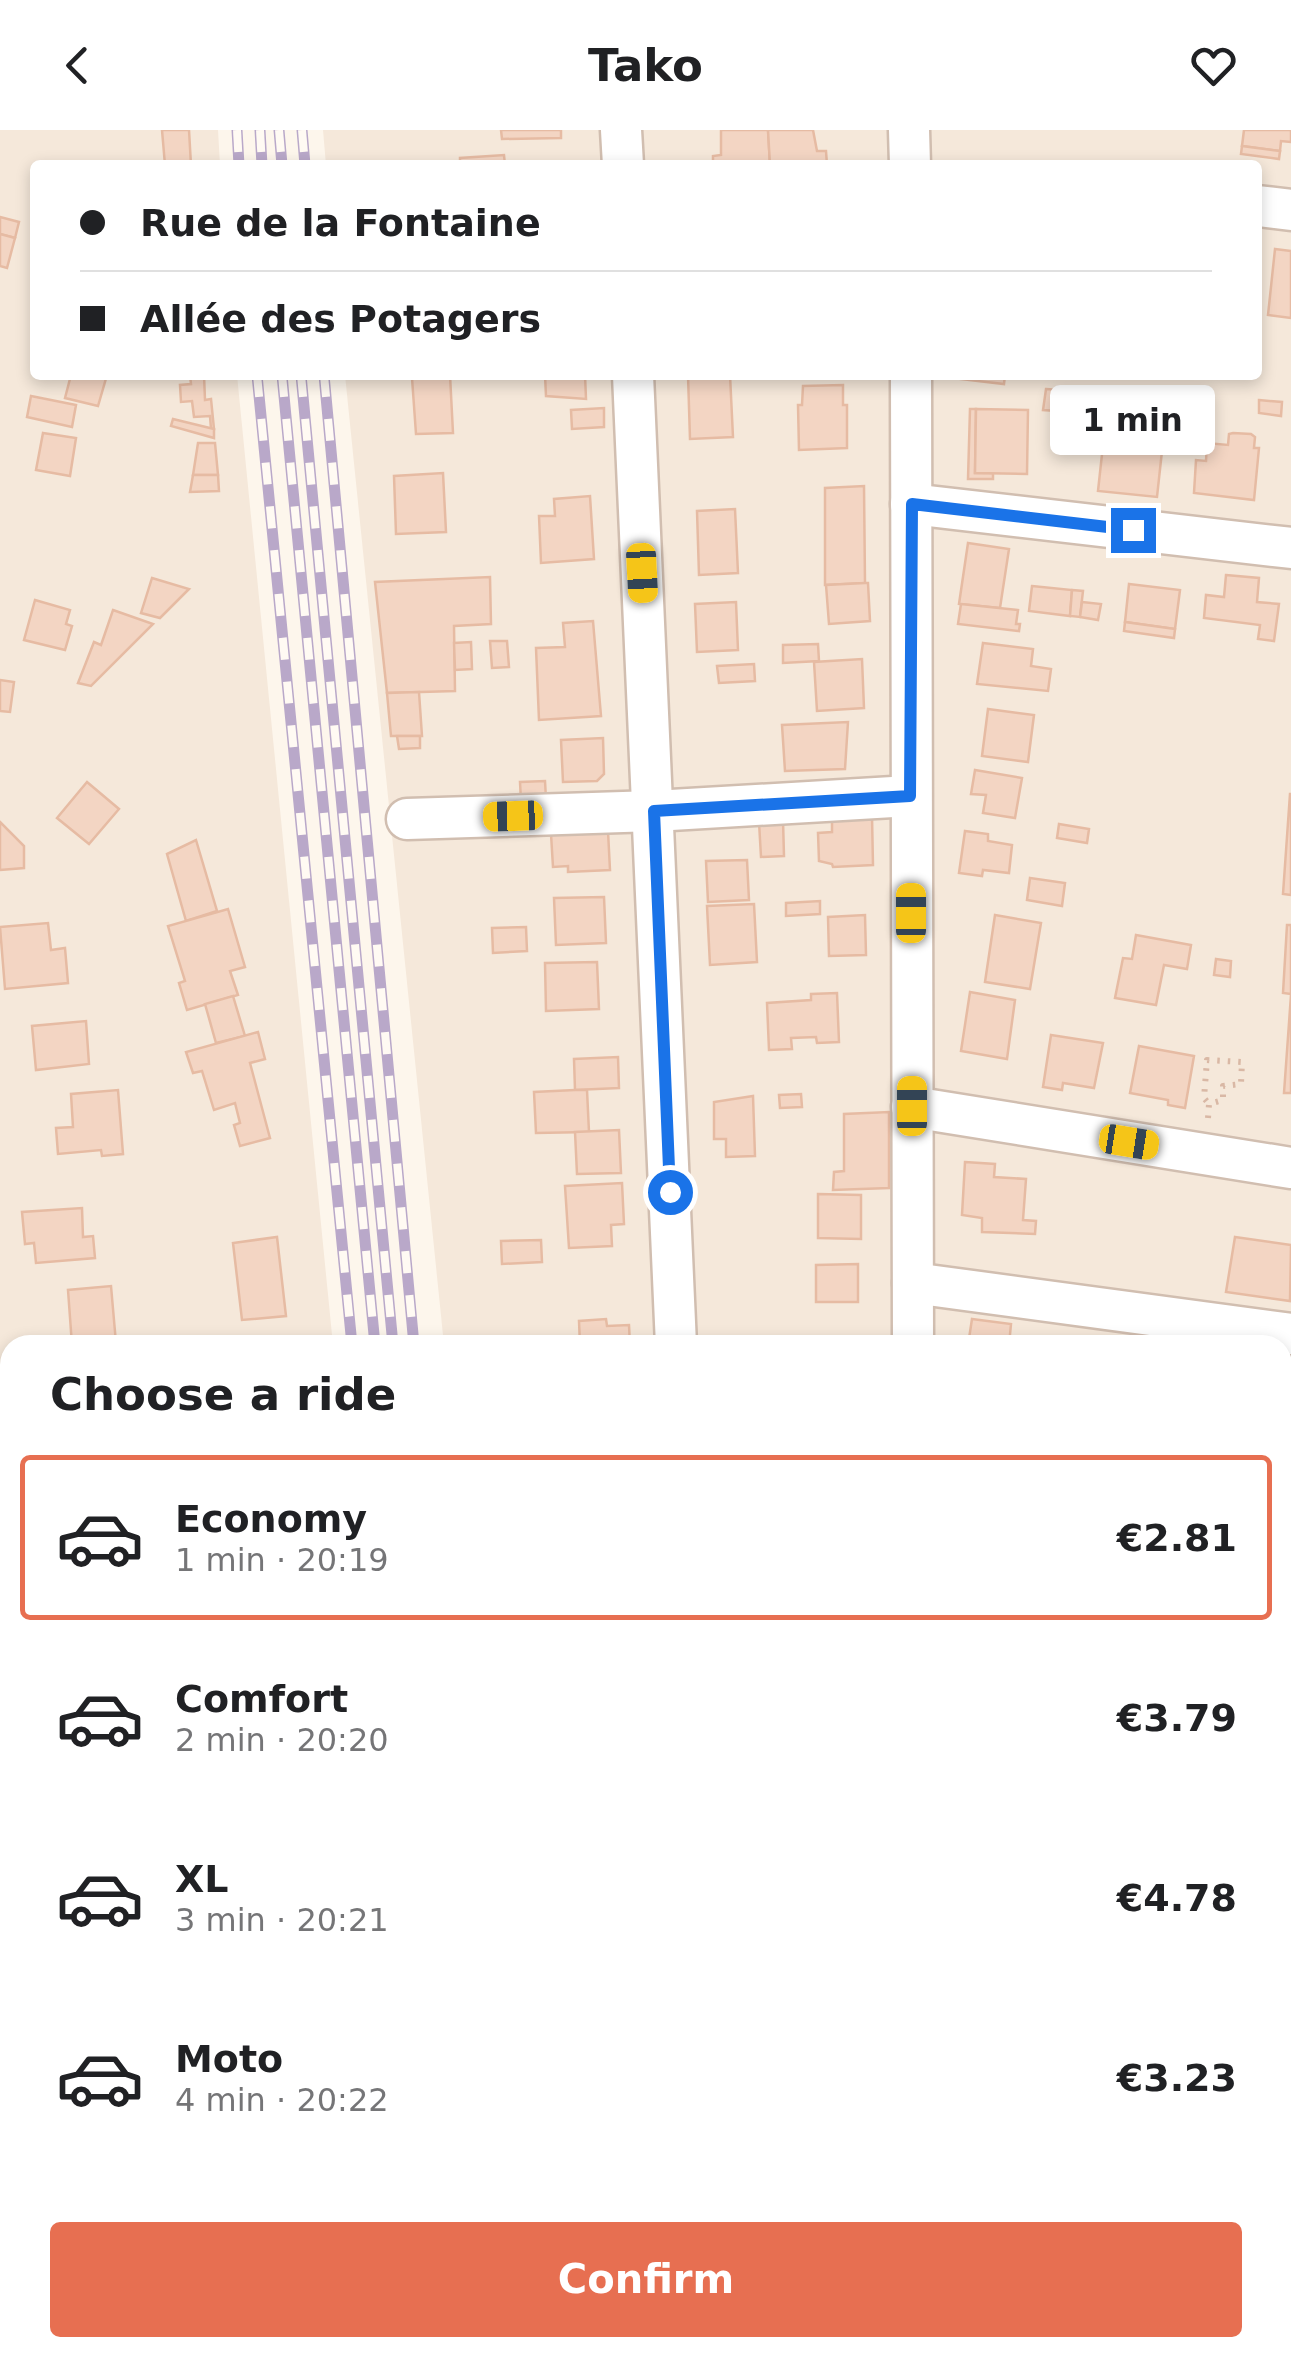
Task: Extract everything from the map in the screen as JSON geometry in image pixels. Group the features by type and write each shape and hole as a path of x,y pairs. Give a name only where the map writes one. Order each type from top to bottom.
{"street":[{"path":"621,130 623,160"},
{"path":"910,130 910,160"},
{"path":"1262,206 1291,210"},
{"path":"633,380 676,1335"},
{"path":"911,380 913,1335"},
{"path":"912,504 1291,548"},
{"path":"408,819 654,811 910,796"},
{"path":"912,1106 1291,1168"},
{"path":"913,1284 1291,1334"}],"path":[{"path":"1208,1060 1242,1062 1241,1084 1223,1086 1223,1100 1210,1104 1204,1098 1208,1060"},
{"path":"1205,1154 1210,1104"}],"shaded area":[{"path":"0,130 218,130 220,160 30,160 30,380 237,380 332,1335 0,1335"},
{"path":"323,130 1291,130 1291,1335 443,1335 346,380 1262,380 1262,160 326,160"}],"building":[{"path":"162,130 189,130 191,160 165,160"},
{"path":"501,130 561,130 561,138 502,139"},
{"path":"721,130 768,130 770,160 713,160 713,156 721,155"},
{"path":"768,130 813,130 817,151 826,151 827,160 770,160"},
{"path":"1244,130 1291,130 1291,142 1281,141 1280,151 1242,146"},
{"path":"1242,146 1280,151 1279,159 1241,154"},
{"path":"504,155 504,160 460,160"},
{"path":"0,217 19,222 15,238 0,234"},
{"path":"0,234 15,238 7,268 0,266"},
{"path":"1275,249 1291,251 1291,318 1268,315"},
{"path":"70,380 106,380 98,406 65,398"},
{"path":"191,380 204,380 205,400 211,399 214,429 210,416 194,417 192,401 181,402 180,385 191,384"},
{"path":"412,380 450,380 453,433 416,434"},
{"path":"545,380 585,380 586,399 546,396"},
{"path":"688,380 730,380 733,437 690,439"},
{"path":"969,380 1004,380 1004,384"},
{"path":"843,385 847,448 799,450 798,405 802,405 803,386"},
{"path":"1046,389 1059,390 1056,411 1043,410"},
{"path":"31,396 76,405 72,427 27,417"},
{"path":"1259,400 1282,402 1281,416 1259,413"},
{"path":"604,408 604,427 572,429 571,410"},
{"path":"970,409 976,409 975,473 993,473 993,479 968,479"},
{"path":"976,409 1028,410 1027,474 975,473"},
{"path":"173,419 214,429 214,438 171,426"},
{"path":"43,433 76,438 70,476 36,470"},
{"path":"1229,434 1251,434 1255,437 1254,448 1259,448 1254,500 1194,493 1196,460 1206,461 1207,443 1228,445"},
{"path":"198,443 215,443 218,475 193,475"},
{"path":"1103,445 1162,451 1157,497 1098,491"},
{"path":"443,473 446,532 396,534 394,476"},
{"path":"193,475 218,475 219,491 190,492"},
{"path":"864,486 865,583 825,585 825,488"},
{"path":"590,496 594,559 541,563 539,516 555,516 554,499"},
{"path":"735,509 738,573 699,575 697,511"},
{"path":"968,543 1009,549 1000,608 959,604"},
{"path":"1226,575 1259,578 1257,602 1279,604 1274,641 1258,639 1260,625 1204,618 1206,595 1224,597"},
{"path":"490,577 491,624 454,626 455,691 387,693 375,582"},
{"path":"152,578 189,589 160,618 141,613"},
{"path":"868,583 870,621 829,624 826,585"},
{"path":"1129,584 1180,590 1175,629 1125,622"},
{"path":"1032,586 1072,590 1070,616 1029,611"},
{"path":"1072,590 1083,591 1080,617 1070,616"},
{"path":"35,600 70,610 66,624 72,626 65,650 24,640"},
{"path":"736,602 738,650 697,652 695,604"},
{"path":"1082,602 1101,604 1098,620 1080,617"},
{"path":"961,604 1018,610 1019,631 958,624"},
{"path":"113,610 153,624 91,686 78,683 94,642 101,645"},
{"path":"593,621 601,716 539,720 536,648 565,647 563,623"},
{"path":"1125,622 1175,629 1174,638 1124,631"},
{"path":"490,641 507,641 509,667 492,668"},
{"path":"471,642 472,669 455,670 454,643"},
{"path":"983,643 1033,649 1031,666 1051,669 1048,691 977,684"},
{"path":"818,644 819,661 783,663 783,645"},
{"path":"862,659 864,708 817,711 814,662"},
{"path":"754,664 755,681 719,683 717,666"},
{"path":"0,680 14,682 10,712 0,711"},
{"path":"419,692 422,736 391,736 387,693"},
{"path":"988,709 1034,715 1028,762 982,756"},
{"path":"848,722 845,769 785,771 782,725"},
{"path":"397,736 420,736 420,748 399,749"},
{"path":"603,738 604,774 597,781 563,782 561,740"},
{"path":"975,770 1022,778 1015,818 983,813 986,795 971,794"},
{"path":"545,781 546,799 521,801 520,782"},
{"path":"87,782 119,809 89,844 57,818"},
{"path":"1291,794 1291,895 1283,894"},
{"path":"872,816 873,865 833,867 819,861 818,833 832,832 832,818"},
{"path":"783,820 784,856 761,857 759,822"},
{"path":"0,822 24,846 24,868 0,870"},
{"path":"1059,824 1089,829 1087,843 1057,838"},
{"path":"608,831 610,870 568,872 568,866 553,867 551,834"},
{"path":"965,831 988,834 988,841 1012,845 1009,873 959,873"},
{"path":"196,840 217,911 186,921 167,854"},
{"path":"747,860 749,900 708,902 706,861"},
{"path":"1030,878 1065,883 1062,906 1027,900"},
{"path":"604,897 606,943 556,945 554,898"},
{"path":"820,901 820,914 786,916 786,903"},
{"path":"754,904 757,962 710,965 707,906"},
{"path":"228,909 245,967 230,971 238,995 187,1010 179,983 185,981 168,926"},
{"path":"865,915 866,955 829,956 828,917"},
{"path":"995,915 1041,923 1030,989 985,982"},
{"path":"48,923 51,950 65,948 68,983 5,989 0,927"},
{"path":"1287,925 1291,925 1291,994 1283,993"},
{"path":"526,927 527,951 493,953 492,928"},
{"path":"1136,935 1191,945 1187,969 1164,965 1156,1005 1115,998 1123,958 1132,959"},
{"path":"1216,959 1231,961 1230,977 1214,975"},
{"path":"597,962 599,1009 546,1011 545,963"},
{"path":"970,992 1015,1000 1007,1059 961,1051"},
{"path":"837,993 839,1042 817,1043 816,1037 791,1038 792,1049 769,1050 767,1003 811,1000 811,994"},
{"path":"1291,995 1291,1093 1284,1093"},
{"path":"233,996 245,1036 216,1043 205,1004"},
{"path":"86,1021 89,1064 36,1070 32,1026"},
{"path":"258,1032 265,1059 250,1063 270,1138 240,1146 234,1125 240,1123 235,1103 214,1110 202,1071 193,1073 186,1052"},
{"path":"1051,1035 1103,1043 1094,1088 1063,1083 1062,1090 1043,1087"},
{"path":"1139,1046 1194,1056 1185,1108 1168,1105 1168,1100 1130,1093"},
{"path":"618,1057 619,1088 575,1090 574,1059"},
{"path":"118,1090 123,1154 102,1156 101,1150 58,1154 56,1128 73,1127 71,1094"},
{"path":"587,1090 589,1132 536,1133 534,1092"},
{"path":"801,1094 802,1107 780,1108 779,1095"},
{"path":"753,1096 755,1156 726,1157 726,1139 714,1139 714,1102"},
{"path":"889,1112 889,1188 833,1190 834,1172 844,1171 844,1114"},
{"path":"619,1130 621,1173 577,1174 575,1132"},
{"path":"965,1162 995,1164 994,1177 1026,1179 1023,1220 1036,1221 1035,1234 982,1232 982,1218 962,1215"},
{"path":"622,1183 624,1224 611,1225 612,1246 569,1248 565,1186"},
{"path":"818,1194 861,1195 861,1239 818,1238"},
{"path":"82,1208 83,1237 93,1236 95,1258 36,1263 34,1243 25,1244 22,1212"},
{"path":"277,1237 286,1316 242,1320 233,1243"},
{"path":"1235,1237 1291,1245 1290,1301 1226,1292"},
{"path":"541,1240 542,1262 502,1264 501,1241"},
{"path":"858,1264 858,1302 816,1302 816,1265"},
{"path":"111,1286 115,1335 71,1335 68,1290"},
{"path":"606,1319 607,1326 629,1325 630,1335 580,1335 579,1321"},
{"path":"972,1319 1011,1324 1010,1335 970,1335"}],"railway":[{"path":"237,130 239,160"},
{"path":"260,130 262,160"},
{"path":"279,130 282,160"},
{"path":"302,130 305,160"},
{"path":"257,380 351,1335"},
{"path":"282,380 374,1335"},
{"path":"301,380 392,1335"},
{"path":"324,380 413,1335"}],"route":[{"path":"670,1192 654,811 910,796 912,504 1133,530"}]}
